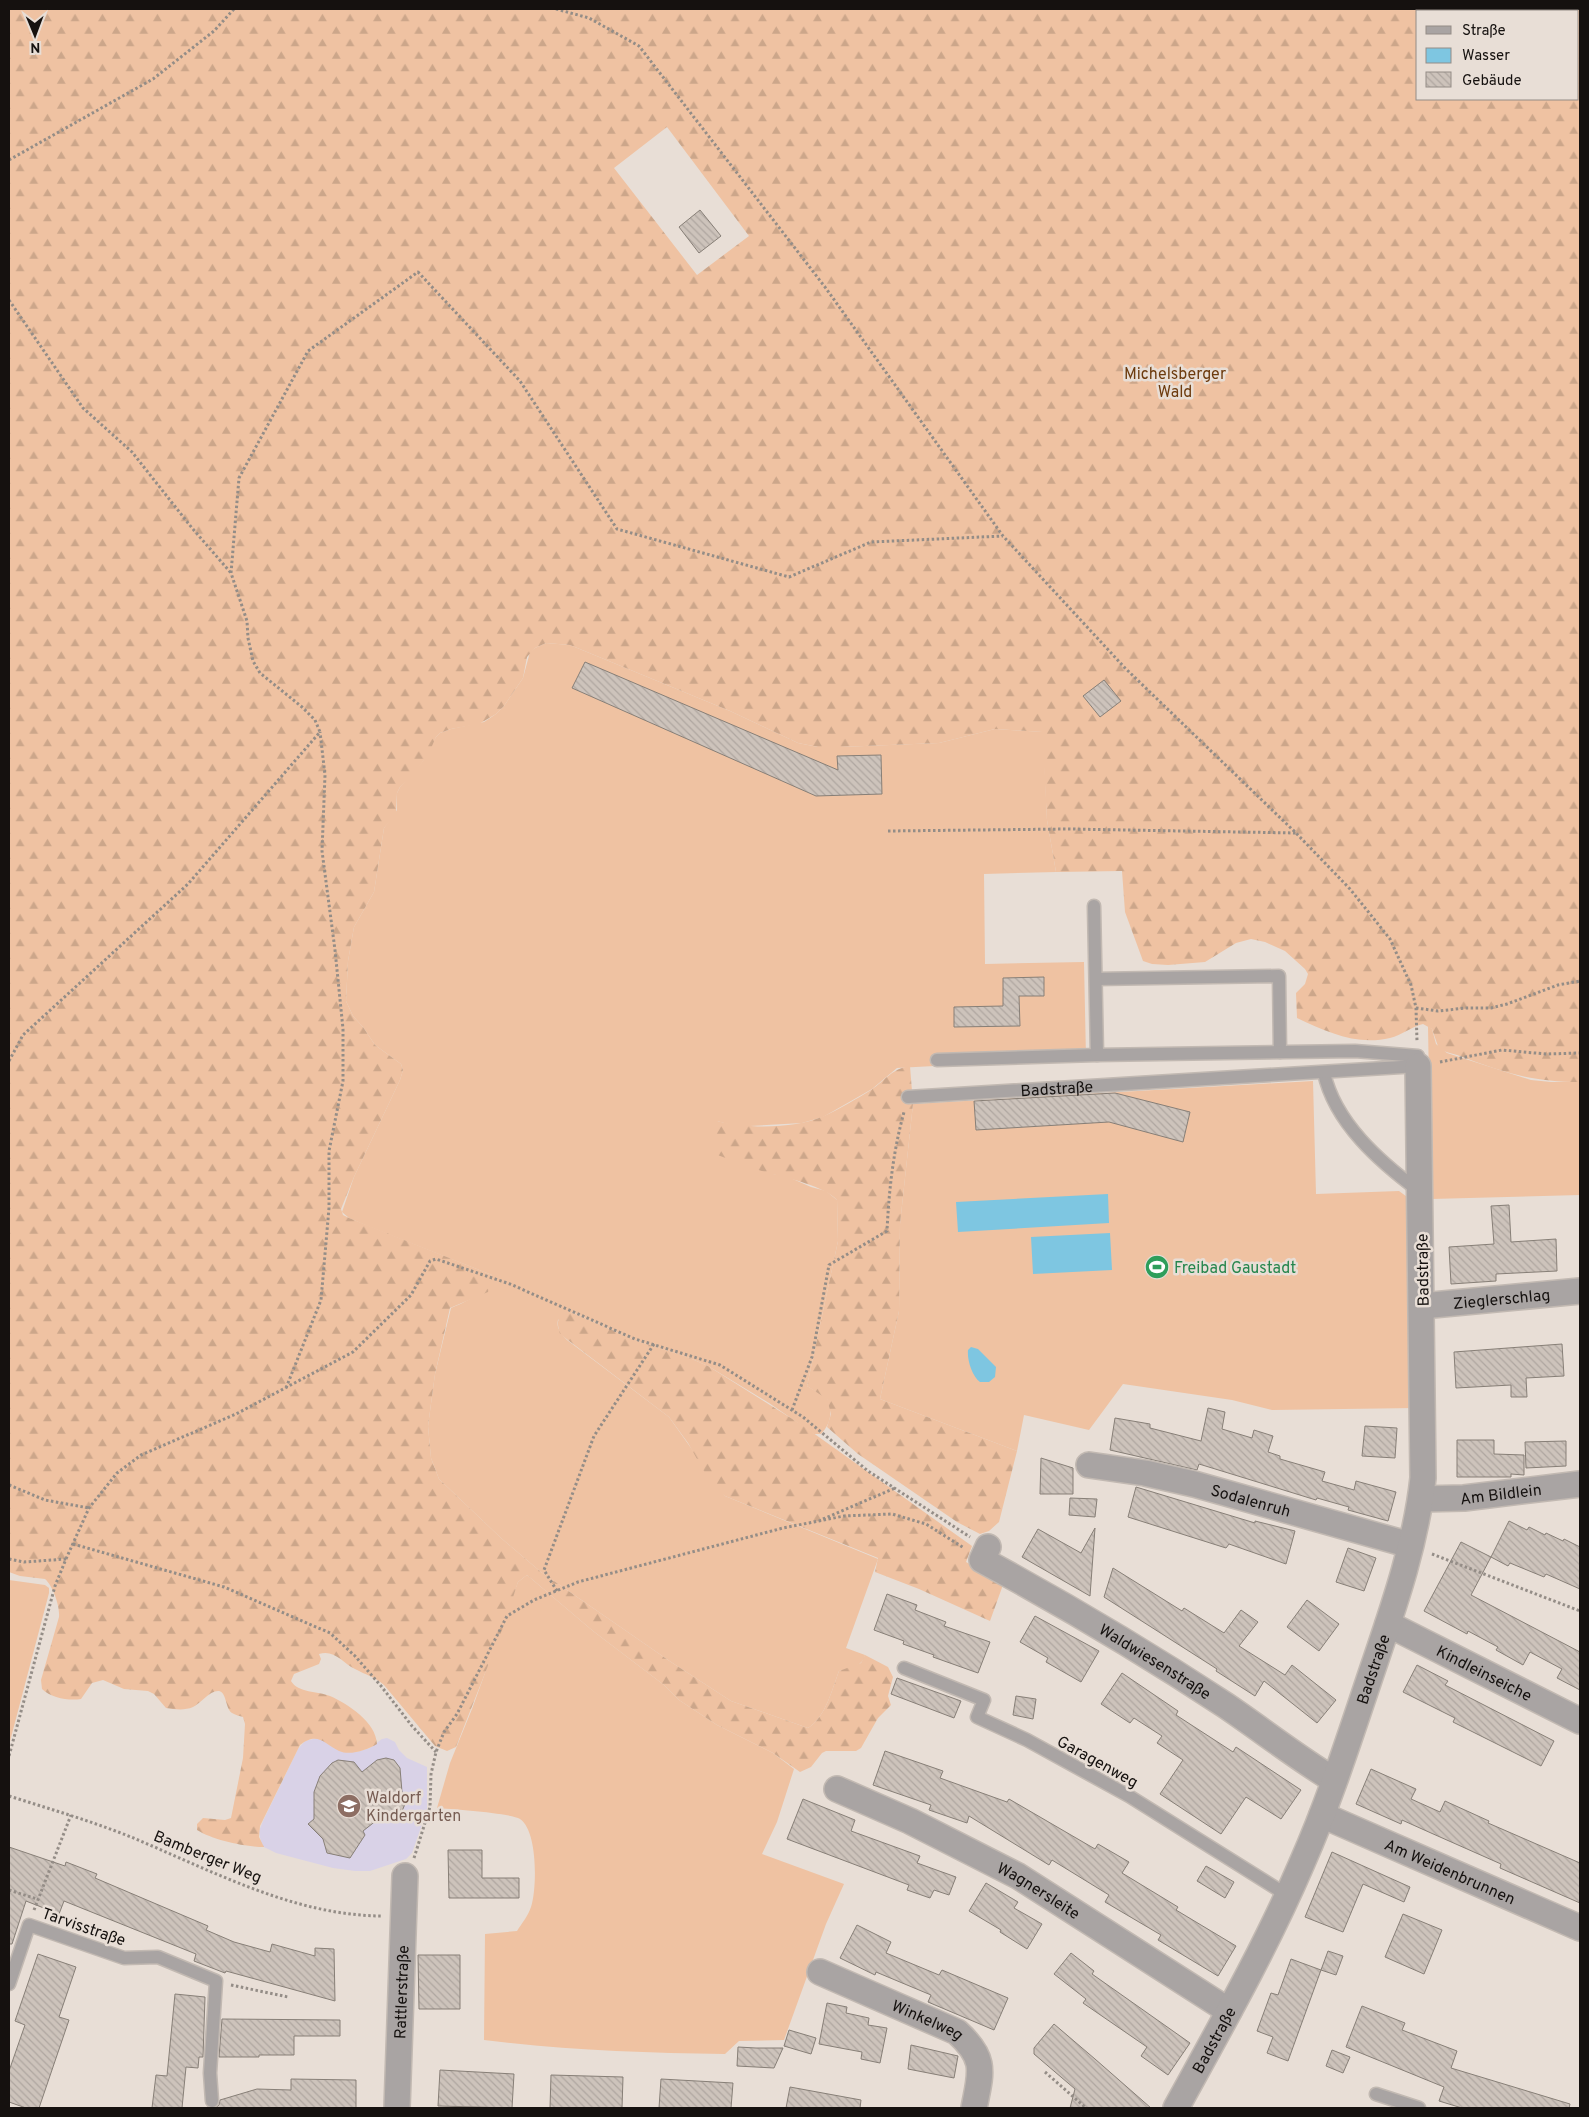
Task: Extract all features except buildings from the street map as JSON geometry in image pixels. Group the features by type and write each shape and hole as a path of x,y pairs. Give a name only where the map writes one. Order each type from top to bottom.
{"street":[{"name":"Badstraße","path":"1176,2108 1229,2011 1288,1895 1322,1815 1388,1624 1421,1500 1423,1478 1422,1306 1418,1061"},
{"name":"Zieglerschlag","path":"1422,1306 1580,1291"},
{"name":"Sodalenruh","path":"1089,1465 1145,1473 1194,1484 1410,1546"},
{"name":"Am Bildlein","path":"1421,1500 1464,1498 1580,1484"},
{"name":"Waldwiesenstraße","path":"985,1553 1051,1597 1121,1638 1334,1780"},
{"name":"Kindleinseiche","path":"1388,1624 1580,1721"},
{"name":"Wagnersleite","path":"837,1789 910,1821 1018,1876 1229,2011"},
{"name":"Am Weidenbrunnen","path":"1322,1815 1580,1928"},
{"name":"Rattlerstraße","path":"397,2108 404,1876"},
{"name":"Winkelweg","path":"820,1972 957,2032 971,2045 978,2056 980,2074 974,2108"}],"lane":[{"path":"1094,906 1097,1055"},
{"path":"1096,979 1279,976 1280,1052"},
{"path":"937,1060 1097,1055 1355,1051 1418,1061"},
{"name":"Badstraße","path":"908,1097 1324,1073 1418,1061"},
{"path":"1324,1073 1327,1088 1334,1101 1357,1134 1390,1169 1420,1192"},
{"name":"Garagenweg","path":"904,1668 984,1700 977,1717 1027,1740 1129,1796 1288,1895"},
{"name":"Tarvisstraße","path":"9,1984 29,1925 124,1958 158,1957 216,1981"},
{"path":"212,2101 210,2073 216,1981"},
{"path":"1376,2094 1418,2108"}],"path":[{"path":"9,160 153,79 214,31 234,9"},
{"path":"556,9 589,18 639,46 825,288 1003,536 1125,668 1296,833 1350,889 1390,939 1411,985 1416,1008 1418,1061 1502,1050 1546,1054 1580,1053"},
{"path":"231,573 239,478 308,351 418,272 520,381 617,530 789,577 871,542 1003,536"},
{"path":"9,300 83,408 132,452 192,528 231,573 247,621 248,638 255,667 302,707 315,720 320,732 325,775 322,851 342,1020 343,1081 329,1151 330,1208 321,1300 286,1388"},
{"path":"9,1061 23,1035 188,884 320,732"},
{"path":"888,831 1069,828 1296,833"},
{"path":"1416,1008 1438,1011 1491,1008 1558,985 1580,982"},
{"path":"792,1410 812,1357 829,1265 887,1231 889,1183 897,1136 908,1097"},
{"path":"9,1756 55,1586 89,1508 116,1473 141,1455 228,1418 353,1352 411,1295 430,1261 436,1259 510,1284 635,1339 720,1365 792,1410 820,1430 868,1471 950,1525 985,1553"},
{"path":"557,1591 544,1570 594,1436 654,1344"},
{"path":"9,1485 45,1500 89,1508"},
{"path":"814,1522 896,1488"},
{"path":"404,1876 418,1850 427,1820 430,1807 431,1774 436,1752 444,1732 457,1714 507,1616 557,1591 597,1577 782,1528 844,1516 892,1514 926,1524 985,1553"},
{"path":"73,1544 224,1587 330,1633 355,1656 412,1726 436,1752"},
{"path":"1410,1546 1580,1612"},
{"path":"9,1558 24,1562 66,1559"},
{"name":"Bamberger Weg","path":"9,1796 71,1815 129,1836 252,1889 331,1911 363,1916 403,1916"},
{"path":"29,1925 71,1815"},
{"path":"9,1890 37,1900"},
{"path":"216,1981 288,1997"},
{"path":"1045,2072 1086,2108"}],"shaded area":[{"name":"Waldorf Kindergarten","path":"317,1738 340,1751 357,1752 370,1748 382,1739 387,1738 395,1742 399,1750 407,1758 427,1767 427,1810 412,1853 406,1859 370,1871 355,1871 333,1868 276,1853 264,1847 261,1843 259,1831 298,1749 305,1741"}],"green space":[{"name":"Michelsberger Wald","path":"9,9 1580,9 1580,1082 1562,1082 1517,1075 1444,1051 1439,1049 1432,1029 1423,1024 1390,1038 1366,1040 1331,1033 1308,1023 1297,1018 1296,993 1305,984 1308,974 1285,951 1265,942 1251,939 1236,943 1205,962 1168,965 1152,964 1143,961 1125,912 1122,871 1056,872 1047,820 1042,732 995,729 939,743 818,747 798,743 730,711 570,645 546,643 535,648 527,657 523,678 504,706 496,714 479,724 451,729 440,733 436,737 428,755 400,787 397,793 396,814 384,828 374,892 354,927 348,961 346,1001 353,1016 375,1045 401,1064 403,1070 341,1209 343,1215 349,1218 492,1275 488,1292 450,1308 435,1374 428,1426 431,1458 439,1479 501,1538 541,1572 731,1701 808,1728 824,1710 839,1671 861,1663 865,1655 888,1667 893,1677 888,1696 891,1705 878,1718 861,1748 856,1751 826,1751 822,1753 811,1767 800,1772 773,1753 717,1725 679,1700 664,1685 593,1631 527,1575 518,1582 504,1625 456,1747 447,1751 435,1746 384,1685 338,1657 329,1653 319,1654 321,1659 319,1664 294,1674 291,1681 298,1688 325,1694 353,1709 372,1728 377,1744 353,1753 339,1751 325,1742 316,1739 306,1741 300,1745 260,1826 259,1837 264,1847 248,1846 220,1840 197,1830 197,1824 203,1818 225,1820 231,1818 243,1758 245,1724 243,1717 230,1711 222,1692 216,1691 193,1707 183,1709 166,1708 154,1694 148,1691 124,1689 103,1680 92,1683 81,1699 71,1700 50,1695 42,1689 41,1680 59,1617 58,1607 51,1586 45,1579 20,1576 9,1572","holes":["667,127 749,236 697,275 614,168"]},
{"path":"546,643 570,645 730,711 798,743 818,747 939,743 995,729 1043,732 1047,820 1056,872 984,874 985,964 1084,962 1086,1058 897,1068 872,1089 823,1117 802,1123 750,1126 735,1126 717,1121 773,1174 786,1176 811,1187 826,1191 837,1200 838,1241 807,1386 827,1398 829,1403 830,1417 827,1426 821,1434 814,1434 769,1403 708,1366 685,1356 640,1342 572,1312 558,1320 560,1331 567,1340 669,1417 725,1496 878,1559 846,1648 865,1655 858,1665 839,1671 824,1710 808,1728 731,1701 671,1662 541,1572 501,1538 439,1479 431,1458 428,1426 435,1374 451,1308 481,1291 492,1275 370,1227 349,1218 342,1212 354,1177 403,1070 401,1064 375,1045 353,1016 346,1001 348,961 354,927 374,892 384,828 397,810 397,793 400,787 423,761 436,737 440,733 451,729 484,722 496,714 504,706 523,678 530,652"},
{"path":"1428,1026 1432,1029 1436,1044 1447,1053 1531,1080 1580,1082 1580,1195 1431,1199"},
{"path":"910,1066 913,1104 900,1224 899,1311 880,1399 1017,1451 999,1522 989,1531 980,1534 957,1522 858,1454 827,1427 831,1414 827,1399 807,1386 838,1241 837,1200 824,1191 806,1184 757,1170 712,1153 717,1121 729,1124 771,1126 812,1120 842,1107 871,1090 893,1072"},
{"name":"Freibad Gaustadt","path":"1313,1081 1316,1194 1399,1191 1414,1202 1415,1408 1272,1410 1232,1400 1123,1384 1089,1430 1024,1415 1017,1451 880,1399 899,1311 900,1224 913,1104"},
{"path":"566,1312 571,1312 640,1342 685,1356 708,1366 802,1425 972,1546 966,1562 1004,1582 990,1621 919,1589 875,1572 878,1558 725,1496 710,1482 688,1443 669,1417 560,1334 558,1322 560,1317"},
{"path":"527,1575 593,1631 664,1685 679,1700 717,1725 773,1753 794,1769 777,1822 762,1854 844,1884 826,1924 784,2040 739,2041 725,2054 604,2050 484,2040 485,1934 517,1931 528,1913 533,1899 535,1874 533,1847 526,1825 520,1819 493,1813 437,1808 450,1763 472,1709 518,1582"},
{"path":"9,1580 45,1585 49,1588 49,1593 9,1745"}],"water":[{"path":"1108,1194 1109,1223 958,1232 956,1202"},
{"path":"1110,1233 1112,1270 1033,1274 1031,1237"},
{"path":"971,1347 978,1349 996,1367 995,1377 989,1382 980,1382 972,1372 968,1354 968,1350"}],"place":[{"name":"Freibad Gaustadt","path":"1157,1267"},
{"name":"Waldorf Kindergarten","path":"349,1806"}]}
